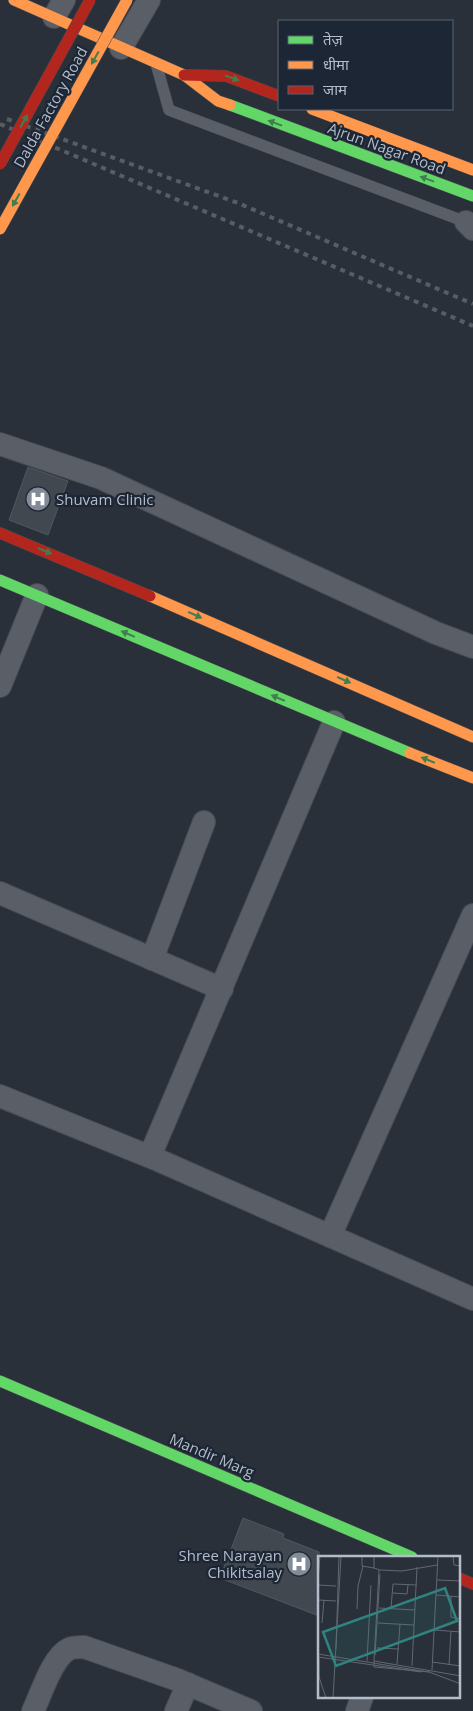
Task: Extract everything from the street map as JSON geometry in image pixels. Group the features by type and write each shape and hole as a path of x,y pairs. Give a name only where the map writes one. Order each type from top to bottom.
{"street":[{"name":"Ajrun Nagar Road","path":"14,0 59,9 121,48 184,75 218,101 473,196"},
{"name":"Dalda Factory Road","path":"0,164 90,0"},
{"name":"Dalda Factory Road","path":"0,229 127,0"},
{"path":"121,48 149,0"},
{"name":"Ajrun Nagar Road","path":"184,75 226,76 278,96"},
{"name":"Ajrun Nagar Road","path":"315,110 473,170"},
{"path":"0,444 101,478 436,633 473,647"},
{"path":"0,533 82,566 473,737"},
{"path":"0,580 334,722 473,778"},
{"path":"0,686 37,595"},
{"path":"150,1156 334,722"},
{"path":"152,958 204,822"},
{"path":"0,893 222,989"},
{"path":"330,1236 466,953 473,915"},
{"path":"0,1096 150,1156 473,1299"},
{"name":"Mandir Marg","path":"0,1381 410,1556"},
{"path":"460,1578 473,1584"},
{"path":"34,1711 54,1665 62,1653 70,1648 84,1647 188,1684 250,1711"},
{"path":"176,1711 188,1684"},
{"path":"357,1711 362,1698"}],"lane":[{"path":"156,63 169,110 471,223"}],"building":[{"path":"28,467 68,481 48,535 9,520"},
{"path":"243,1518 284,1534 283,1538 319,1552 318,1616 220,1578"}],"railway":[{"path":"7,119 238,203 473,304"},
{"path":"0,124 473,326"}],"traffic: fast":[{"path":"230,105 473,196"},
{"path":"0,580 410,753"},
{"path":"0,1381 410,1556"}],"traffic: slow":[{"path":"14,0 184,75 218,101 230,105"},
{"path":"0,229 127,0"},
{"path":"315,110 473,170"},
{"path":"150,596 473,737"},
{"path":"410,753 473,778"}],"traffic: jam":[{"path":"0,164 90,0"},
{"path":"184,75 226,76 278,96"},
{"path":"0,533 150,596"},
{"path":"460,1578 473,1584"}],"place":[{"name":"Shuvam Clinic","path":"38,499"},
{"name":"Shree Narayan Chikitsalay","path":"299,1564"}]}
